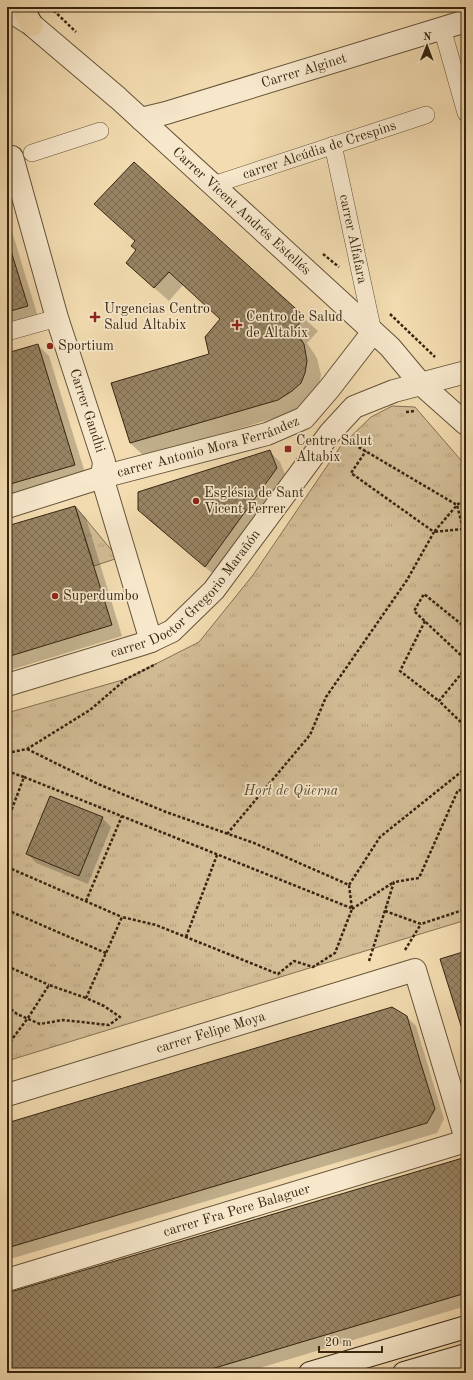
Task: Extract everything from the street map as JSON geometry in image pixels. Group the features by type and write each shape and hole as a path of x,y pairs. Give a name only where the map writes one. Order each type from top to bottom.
{"street":[{"name":"Carrer Vicent Andrés Estellés","path":"7,9 27,16 141,119 390,347 421,384 466,424"},
{"name":"Carrer Alginet","path":"141,119 166,113 466,21"},
{"path":"442,28 466,113"},
{"name":"carrer Alcúdia de Crespins","path":"213,185 426,115"},
{"path":"17,156 100,131"},
{"name":"carrer Alfafara","path":"333,145 373,332"},
{"name":"Carrer Gandhi","path":"17,156 57,318 104,462 102,477 150,641"},
{"path":"7,332 57,318"},
{"name":"carrer Antonio Mora Ferrández","path":"7,506 102,477 267,434 304,418 329,389 373,332"},
{"path":"421,384 466,372"},
{"name":"carrer Doctor Gregorio Marañón","path":"7,684 150,641 172,631 214,590 330,434 354,407 394,391 421,384"},
{"path":"409,962 466,1140"},
{"name":"carrer Felipe Moya","path":"7,1095 409,962"},
{"name":"carrer Fra Pere Balaguer","path":"7,1280 466,1140"},
{"path":"310,1373 466,1327"},
{"path":"404,1373 466,1355"}],"path":[{"path":"400,413 415,411"},
{"path":"344,438 457,505 463,529 466,533"},
{"path":"366,451 351,473 434,532 463,529"},
{"path":"227,834 310,735 326,697 407,580 434,532 457,505 466,498"},
{"path":"466,628 424,594 414,611 466,660"},
{"path":"425,621 400,671 439,701 466,727"},
{"path":"439,701 466,668"},
{"path":"27,749 98,784 166,812 254,843 349,885"},
{"path":"7,867 122,917 156,925 278,974 294,961 313,967 335,953 352,908 349,885 380,837 466,768"},
{"path":"7,771 352,908"},
{"path":"7,822 24,777"},
{"path":"352,908 394,882 419,878 458,790 466,791"},
{"path":"86,901 122,816"},
{"path":"186,937 217,854"},
{"path":"375,962 368,964 394,882"},
{"path":"385,910 421,924 466,909"},
{"path":"7,910 106,953"},
{"path":"86,998 122,917"},
{"path":"409,962 421,924"},
{"path":"7,966 49,986 86,998 104,1006 120,1017 109,1025 63,1020 40,1024 17,1014 7,1006"},
{"path":"7,1046 49,986"}],"green space":[{"name":"Hort de Qüerna","path":"392,406 415,407 466,466 466,920 7,1061 7,713 126,679 199,642 253,575 340,447 371,417"},
{"path":"75,506 118,558 94,566"}],"building":[{"path":"134,162 305,317 294,329 304,344 307,361 305,373 301,383 278,400 130,443 111,383 209,354 205,337 220,319 169,272 154,288 126,263 136,250 131,246 135,241 94,204"},
{"path":"7,251 11,251 28,306 7,312"},
{"path":"38,344 75,465 7,485 7,353"},
{"name":"Església de Sant Vicent Ferrer","path":"270,450 277,468 205,567 138,510 138,492"},
{"name":"Superdumbo","path":"75,506 112,625 7,657 7,526"},
{"path":"50,796 103,817 79,876 26,854"},
{"path":"466,951 466,1029 462,1029 440,959"},
{"path":"392,1007 407,1016 435,1109 427,1123 7,1248 7,1123"},
{"path":"466,1157 466,1293 198,1373 9,1373 7,1355 7,1293"}],"place":[{"name":"Urgencias Centro Salud Altabix","path":"95,317"},
{"name":"Centro de Salud de Altabix","path":"237,325"},
{"name":"Sportium","path":"50,346"},
{"name":"Centre Salut Altabix","path":"288,449"},
{"name":"Església de Sant Vicent Ferrer","path":"196,501"},
{"name":"Superdumbo","path":"55,596"}]}
